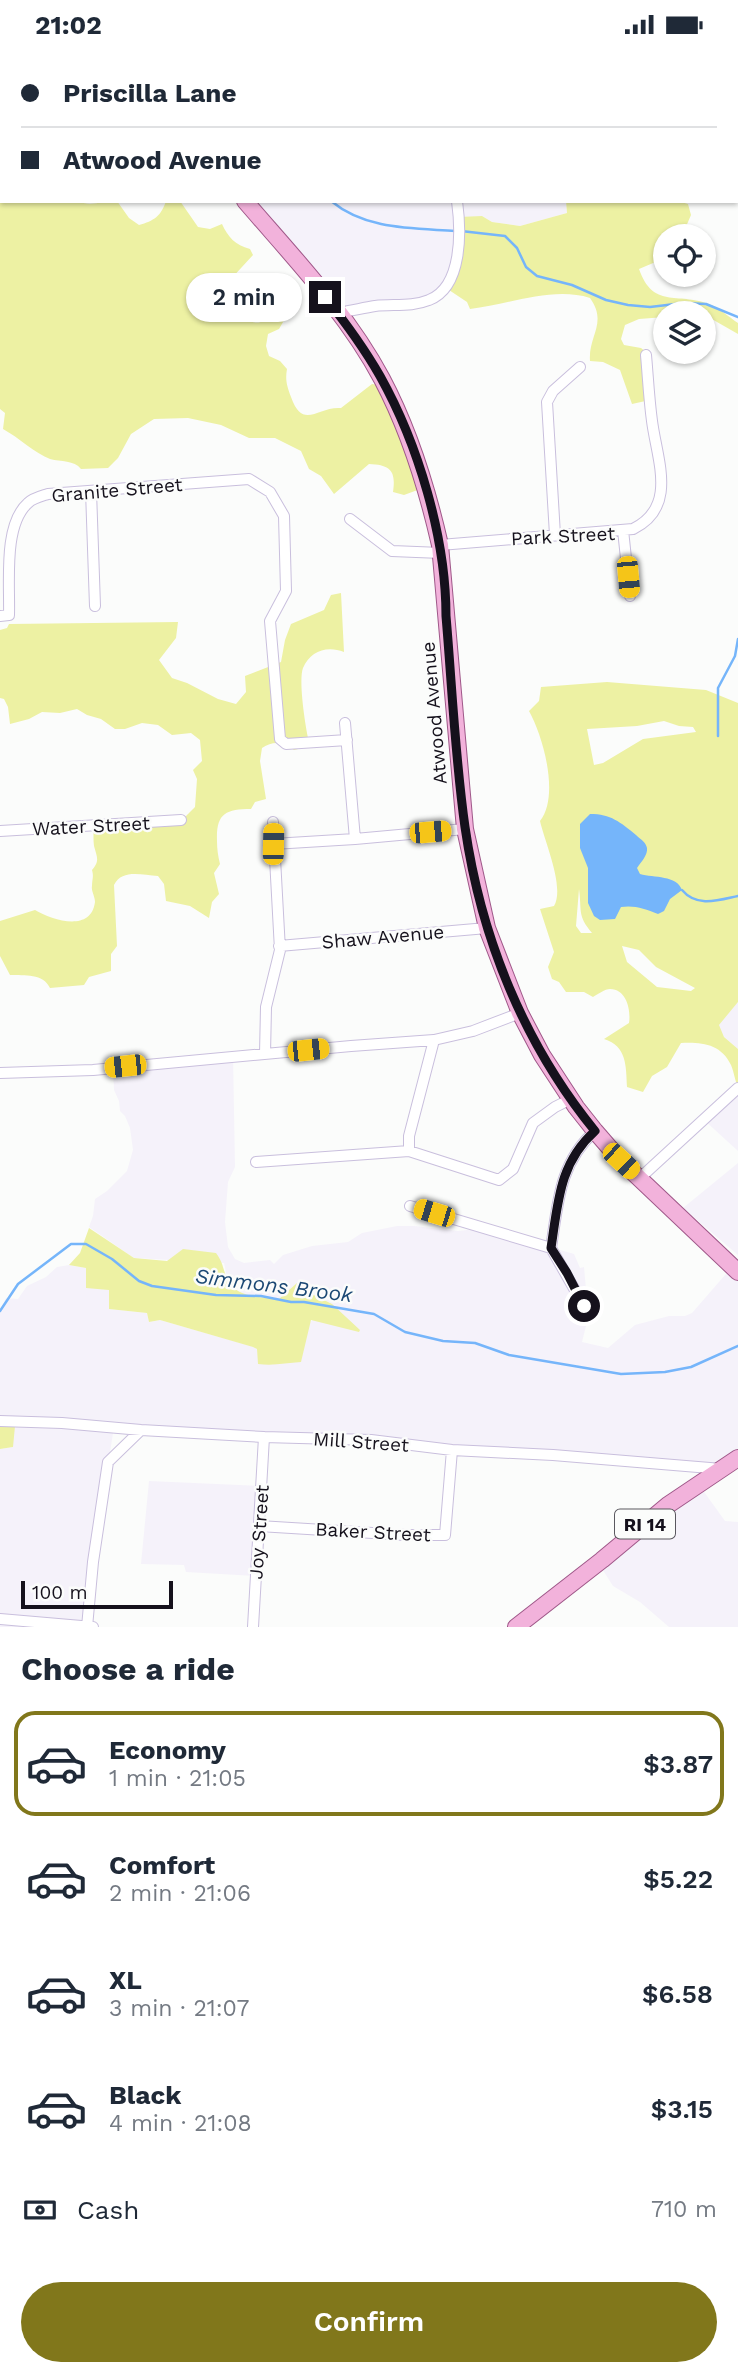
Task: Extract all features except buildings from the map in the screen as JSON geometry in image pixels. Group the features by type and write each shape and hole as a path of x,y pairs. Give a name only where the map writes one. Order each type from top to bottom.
{"main road":[{"name":"Atwood Avenue","path":"247,203 313,280 337,313 381,377 408,437 432,511 441,549 465,829 486,928 520,1013 542,1055 595,1131 738,1272"},
{"name":"RI 14","path":"517,1627 668,1505 738,1458"}],"street":[{"path":"337,313 377,306 416,304 435,297 452,275 460,249 457,203"},
{"path":"623,530 633,529 653,515 662,482 652,422 646,355"},
{"path":"555,535 547,402 554,391 580,367"},
{"name":"Granite Street","path":"0,615 9,615 12,532 17,516 29,501 48,494 249,479 270,492 284,516 286,591 270,621 280,739 286,744 347,740"},
{"path":"91,491 95,606"},
{"name":"Park Street","path":"350,519 392,551 441,549 623,530 630,596"},
{"path":"345,723 355,839"},
{"name":"Water Street","path":"0,831 181,821"},
{"path":"265,1054 266,1007 280,950 273,821"},
{"path":"273,844 465,829"},
{"name":"Shaw Avenue","path":"279,946 486,928"},
{"path":"0,1073 93,1070 434,1040 473,1031 520,1013"},
{"path":"409,1151 409,1136 434,1040"},
{"path":"640,1178 738,1088"},
{"path":"256,1162 409,1151 499,1180 513,1170 533,1123 571,1099"},
{"path":"551,1248 562,1178 582,1143 595,1131"},
{"path":"411,1206 551,1248 584,1306"},
{"name":"Mill Street","path":"0,1421 264,1437 371,1440 452,1450 554,1455 722,1469"},
{"path":"87,1626 93,1562 108,1462 141,1430"},
{"name":"Joy Street","path":"253,1627 264,1437"},
{"name":"Baker Street","path":"259,1525 405,1535 445,1535 452,1450"},
{"path":"0,1619 36,1625 93,1627"}],"shaded area":[{"path":"248,203 566,203 567,213 520,226 492,222 482,216 456,268 432,298 345,310"},
{"path":"738,1002 738,1049 724,1037 718,1025"},
{"path":"233,1055 235,1167 228,1182 225,1222 228,1247 235,1259 244,1263 270,1260 274,1264 283,1255 312,1246 348,1242 362,1233 397,1226 458,1231 485,1228 574,1254 580,1268 584,1267 591,1319 586,1326 582,1342 608,1348 635,1325 692,1313 732,1267 738,1271 738,1458 721,1469 390,1446 113,1433 93,1562 88,1622 0,1627 0,1449 13,1447 0,1422 0,1310 6,1298 18,1299 27,1286 46,1277 57,1267 69,1265 86,1268 109,1290 109,1309 147,1313 149,1322 160,1320 254,1347 257,1349 259,1364 332,1304 297,1283 279,1299 246,1296 228,1282 224,1263 134,1258 89,1227 95,1199 127,1171 133,1150 130,1128 120,1111 114,1090 113,1068"},
{"path":"738,1091 738,1151 703,1119"},
{"path":"738,1163 738,1255 683,1208"},
{"path":"149,1481 262,1486 255,1576 186,1572 184,1565 141,1564"},
{"path":"702,1489 725,1521 738,1522 738,1627 669,1627 640,1602 613,1586 599,1564"}],"green space":[{"path":"0,203 118,203 129,218 139,225 156,217 165,203 181,203 198,227 210,229 222,224 233,240 250,249 253,255 225,288 231,302 242,315 255,323 276,312 286,317 279,329 268,334 266,346 269,356 280,361 287,369 287,386 301,413 312,415 341,408 372,384 385,386 423,488 404,495 393,492 393,474 387,468 369,464 334,494 321,476 309,469 301,451 275,438 249,438 221,425 188,418 154,419 131,434 118,458 108,468 81,469 71,463 50,459 3,429 5,413 0,409"},
{"path":"566,203 688,204 691,215 687,224 653,224 653,263 639,269 651,290 667,297 697,301 653,301 653,318 639,319 625,325 621,339 624,345 641,348 646,352 650,400 632,404 620,370 603,362 590,361 597,315 590,298 545,295 470,309 467,302 446,288 459,217 482,216 492,222 520,226 567,213"},
{"path":"716,308 738,323 738,334 716,321"},
{"path":"341,593 344,652 331,649 320,651 310,657 303,668 302,695 310,746 294,750 274,743 262,748 260,761 266,799 255,802 251,809 235,810 220,819 217,841 220,864 214,873 219,894 212,902 209,918 190,906 166,901 164,884 158,876 127,875 117,880 114,885 117,946 111,954 111,971 89,977 84,985 50,988 38,978 10,975 0,956 0,921 35,910 60,920 79,921 86,918 92,912 95,902 92,870 97,859 93,827 183,819 195,807 197,779 193,770 202,761 200,740 191,733 172,735 158,725 142,723 125,729 115,729 101,719 77,709 60,713 42,712 10,724 8,707 4,699 0,698 0,630 7,628 9,624 178,622 176,638 159,660 172,678 218,699 236,704 246,692 245,676 281,662 291,624 324,610 331,595"},
{"path":"607,682 706,690 738,703 738,1002 719,1025 724,1037 738,1049 738,1087 731,1065 722,1053 703,1044 681,1043 667,1067 652,1076 643,1092 627,1087 624,1058 612,1042 604,1039 629,1023 624,997 616,990 610,989 593,997 584,992 566,992 559,982 552,979 548,967 554,952 540,909 554,906 557,898 556,877 540,821 549,797 549,782 544,750 529,711 539,701 541,687","holes":["664,721 693,727 696,732 643,739 603,763 594,765 587,729 637,726","579,889 582,917 592,933 581,933 576,926","622,946 639,950 656,967 695,988 691,991 657,987 627,962"]},
{"path":"89,1228 134,1258 167,1261 183,1249 216,1253 231,1285 250,1295 279,1299 297,1283 332,1304 360,1330 359,1332 311,1320 301,1362 264,1365 258,1364 257,1349 253,1347 160,1320 149,1322 147,1313 109,1309 109,1290 86,1288 86,1268 69,1265 80,1253"},
{"path":"0,1422 15,1426 13,1447 0,1449"}],"water":[{"path":"590,814 604,815 615,820 644,842 647,851 637,868 640,874 670,879 679,885 682,890 670,899 664,911 658,914 640,908 621,907 615,919 600,920 594,916 588,903 588,868 580,848 580,824"}],"waterway":[{"path":"334,203 359,217 390,226 455,231"},
{"path":"461,231 505,236 517,248 526,267 537,276 572,285 606,300 650,307 684,303 706,304 738,317"},
{"path":"718,736 718,688 735,656 738,639"},
{"path":"682,890 688,896 701,901 738,896"},
{"name":"Simmons Brook","path":"0,1311 18,1284 71,1244 86,1244 112,1259 139,1281 152,1286 216,1295 261,1296 374,1314 405,1332 443,1341 475,1343 509,1355 621,1374 665,1372 691,1367 738,1346"}],"route":[{"path":"325,297 366,352 391,397 408,437 432,511 445,583 465,829 486,928 526,1027 576,1107 595,1131 582,1143 562,1178 551,1248 584,1306"}]}
